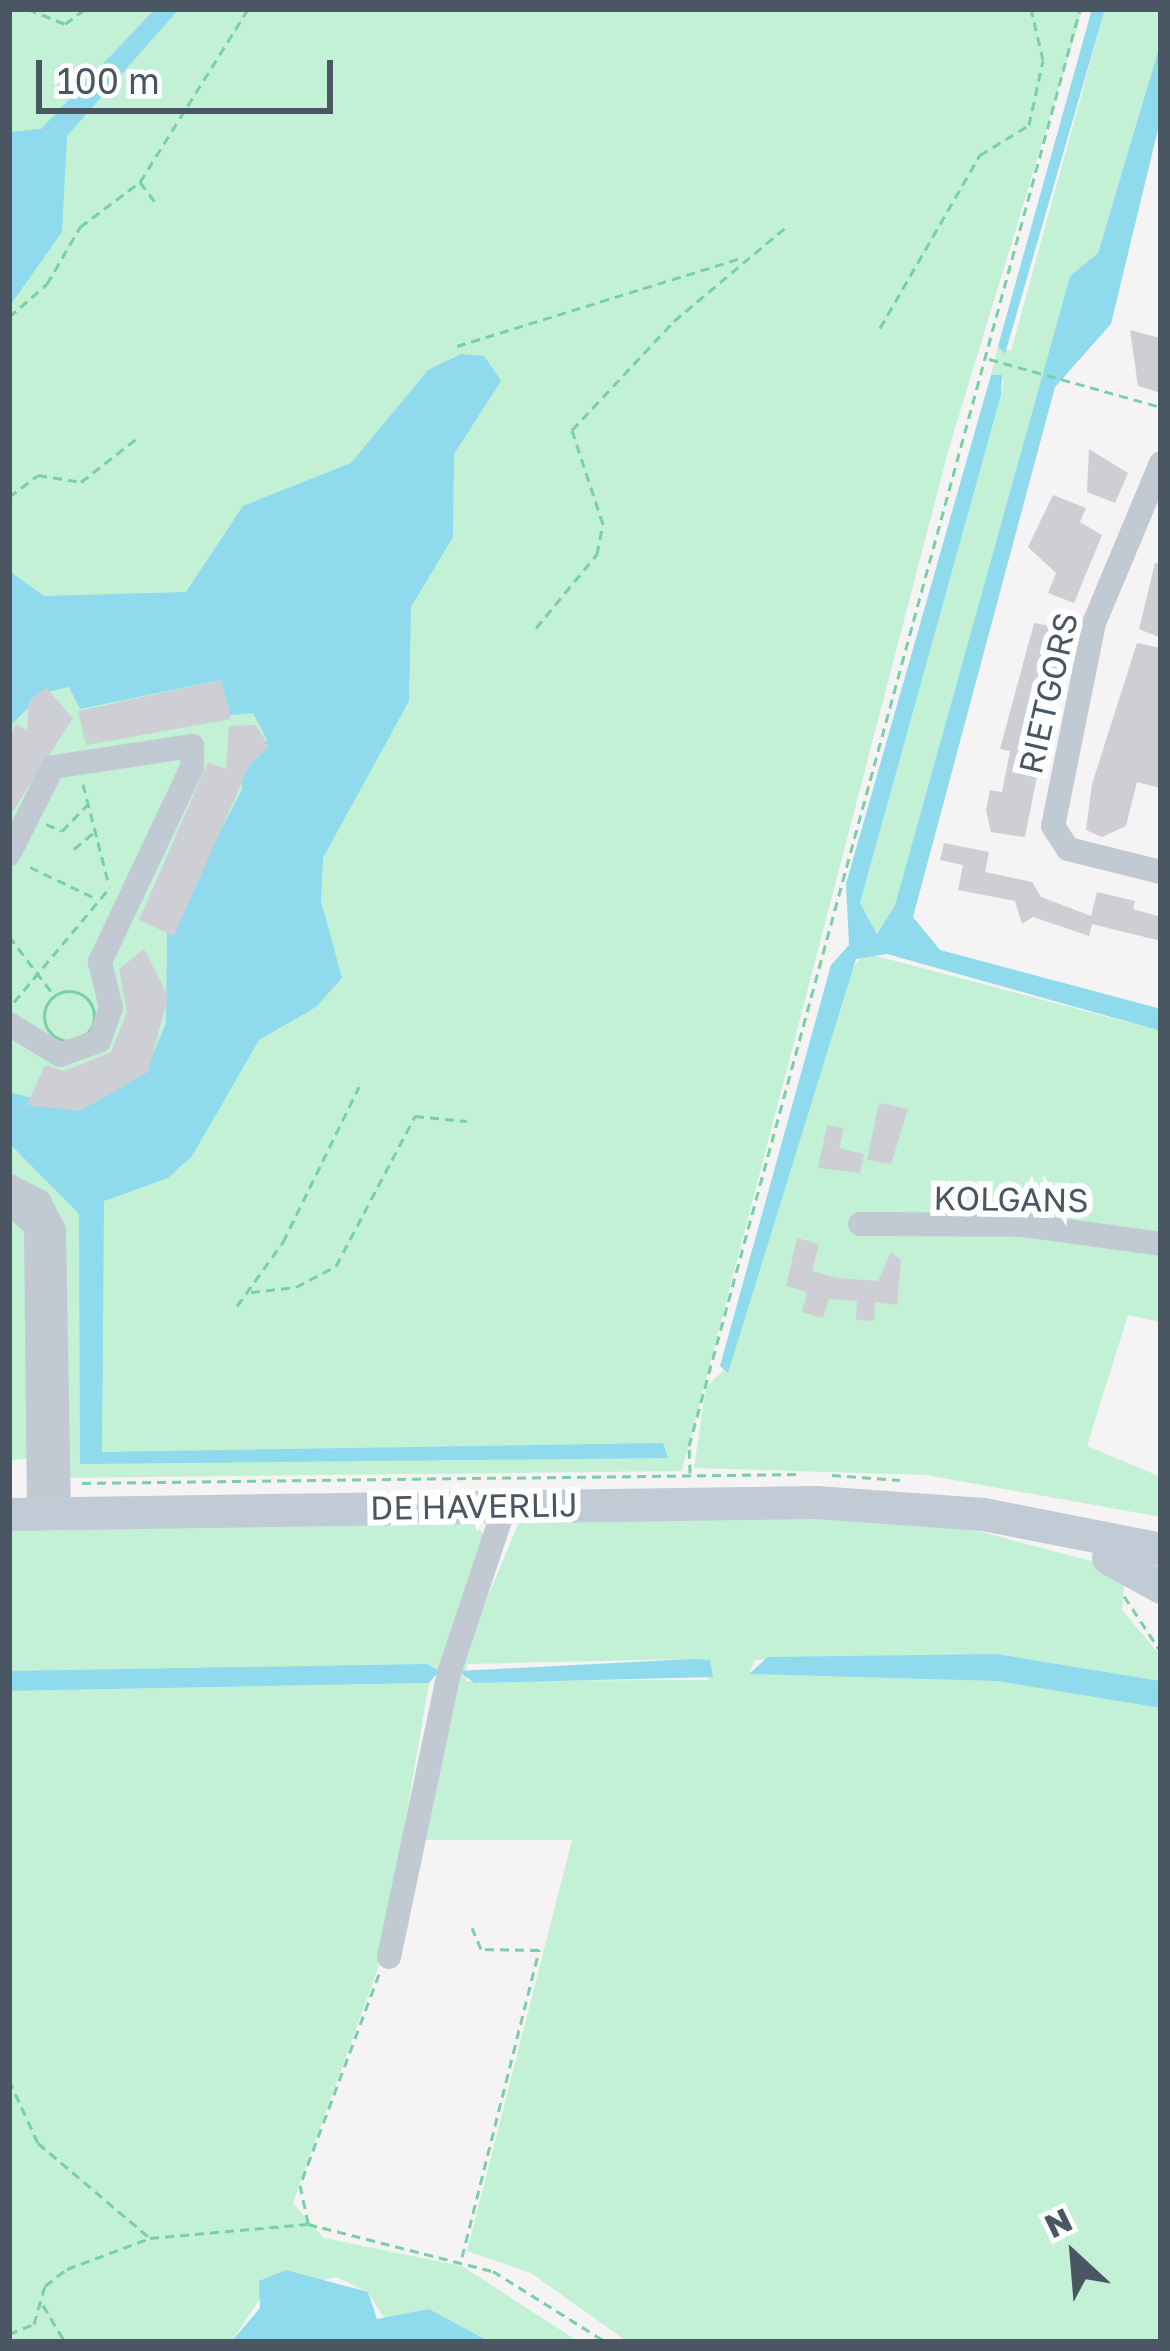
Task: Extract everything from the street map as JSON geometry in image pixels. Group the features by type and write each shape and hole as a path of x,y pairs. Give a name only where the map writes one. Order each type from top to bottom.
{"street":[{"name":"RIETGORS","path":"1161,463 1094,623 1053,826 1068,849 1161,872"},
{"path":"9,856 53,767 77,759 192,746 100,962 111,1008 98,1041 60,1055 9,1024"},
{"path":"9,1186 39,1201 54,1230 41,1506"},
{"path":"9,1201 36,1227 41,1506"},
{"name":"KOLGANS","path":"860,1224 1024,1226 1161,1244"},
{"path":"389,1957 448,1673 508,1492"},
{"name":"DE HAVERLIJ","path":"41,1506 508,1492 816,1502 938,1512 1161,1549"},
{"name":"DE HAVERLIJ","path":"938,1512 1131,1564 1161,1585"},
{"path":"1161,1572 1161,1585"}],"path":[{"path":"28,9 65,24 85,9"},
{"path":"9,317 47,284 80,227 140,182 248,9"},
{"path":"880,328 980,155 1029,125 1043,60 1030,9"},
{"path":"690,1473 695,1423 1080,9"},
{"path":"140,182 156,203"},
{"path":"536,628 597,554 603,524 572,430 742,258 785,228"},
{"path":"457,346 742,258"},
{"path":"986,358 1161,407"},
{"path":"9,497 38,475 81,482 136,440"},
{"path":"77,759 122,916"},
{"path":"29,815 62,831 88,804"},
{"path":"74,849 95,831"},
{"path":"9,856 98,900"},
{"path":"9,1008 110,886"},
{"path":"9,936 54,995"},
{"path":"76,991 92,1004 86,1035 66,1042 45,1027 54,995 76,991"},
{"path":"237,1306 251,1292 359,1088"},
{"path":"251,1292 296,1287 336,1266 416,1116 467,1121"},
{"name":"DE HAVERLIJ","path":"41,1506 508,1492"},
{"path":"462,2259 539,1950 481,1949 472,1928"},
{"path":"308,2224 300,2185 389,1957"},
{"path":"9,2080 38,2144 150,2238"},
{"path":"9,2334 34,2324 67,2269 150,2238 308,2224 462,2259 606,2342"},
{"path":"42,2304 64,2342"}],"green space":[{"path":"9,9 1083,9 949,448 682,1471 63,1478 32,1458 9,1460"},
{"path":"1105,9 1161,9 1161,41 1098,253 1070,276 895,905 877,934 860,903 1001,395 1004,380 991,375 998,346 1011,351"},
{"path":"865,953 1161,1031 1161,1322 1128,1315 1087,1446 1161,1477 1161,1517 926,1475 694,1468 706,1387 723,1371 845,977"},
{"path":"717,1510 936,1520 1125,1570 1122,1610 1161,1656 1161,1681 997,1654 755,1660 749,1673 996,1681 1161,1708 1161,2342 628,2342 531,2273 467,2251 572,1840 425,1840 457,1670 522,1515","holes":["692,1659 709,1680 466,1681 467,1664"]},
{"path":"470,1516 485,1537 439,1671 9,1671 9,1521"},
{"path":"429,1683 382,1957 293,2203 324,2238 462,2266 579,2342 490,2342 429,2309 386,2321 368,2292 336,2277 263,2294 231,2342 9,2342 9,1691"}],"water":[{"path":"155,9 179,9 67,136 62,232 9,307 9,132 41,129"},
{"path":"1092,9 1105,9 1005,354 998,346"},
{"path":"1161,41 1161,117 1111,324 1055,387 913,917 940,950 1161,1009 1161,1031 887,954 856,959 728,1373 720,1366 831,965 849,945 846,884 991,375 1002,375 1001,395 860,903 877,934 895,905 1070,276 1098,253"},
{"path":"461,354 484,356 501,381 454,454 453,537 411,607 409,701 323,858 321,901 342,978 316,1007 259,1040 192,1156 168,1178 104,1201 102,1452 663,1443 668,1458 80,1464 79,1214 9,1143 9,1092 78,1110 146,1071 166,1023 167,932 242,790 240,772 267,740 253,713 230,715 221,680 80,709 69,687 43,693 9,727 9,571 44,596 186,592 243,506 351,463 428,370"},
{"path":"997,1654 1161,1681 1161,1708 996,1681 749,1674 768,1657"},
{"path":"710,1660 713,1677 474,1683 459,1671"},
{"path":"427,1664 439,1671 429,1683 9,1691 9,1671"},
{"path":"286,2270 368,2292 377,2319 429,2309 490,2342 231,2342 260,2308 259,2281"}],"building":[{"path":"1130,330 1160,338 1161,393 1138,386"},
{"path":"1089,449 1128,473 1115,503 1087,492"},
{"path":"1053,495 1086,508 1080,522 1102,535 1074,603 1048,593 1056,573 1028,547"},
{"path":"1155,563 1161,564 1161,638 1139,629"},
{"path":"1034,623 1066,629 1025,837 991,832 986,810 990,790 1002,792 1010,751 1000,749"},
{"path":"1137,643 1161,648 1161,788 1137,782 1126,826 1102,837 1086,830 1092,784"},
{"path":"221,680 231,719 86,745 78,711"},
{"path":"46,688 73,718 9,817 9,738 16,724 27,730 29,700"},
{"path":"256,725 269,747 250,764 174,936 139,920 208,762 226,769 229,726"},
{"path":"944,843 989,852 985,872 1032,882 1041,897 1091,916 1097,892 1135,901 1133,909 1161,917 1161,941 1092,924 1089,936 1033,917 1022,924 1015,901 958,890 963,865 940,860"},
{"path":"144,949 168,996 148,1072 80,1111 27,1105 45,1065 65,1071 111,1052 127,1012 119,969"},
{"path":"879,1103 908,1109 891,1164 867,1160"},
{"path":"827,1125 844,1128 839,1148 864,1154 860,1173 818,1168"},
{"path":"797,1238 819,1244 812,1271 837,1278 878,1281 891,1252 901,1260 897,1305 875,1302 874,1321 856,1320 857,1301 829,1299 823,1318 802,1312 807,1292 786,1286"}]}
